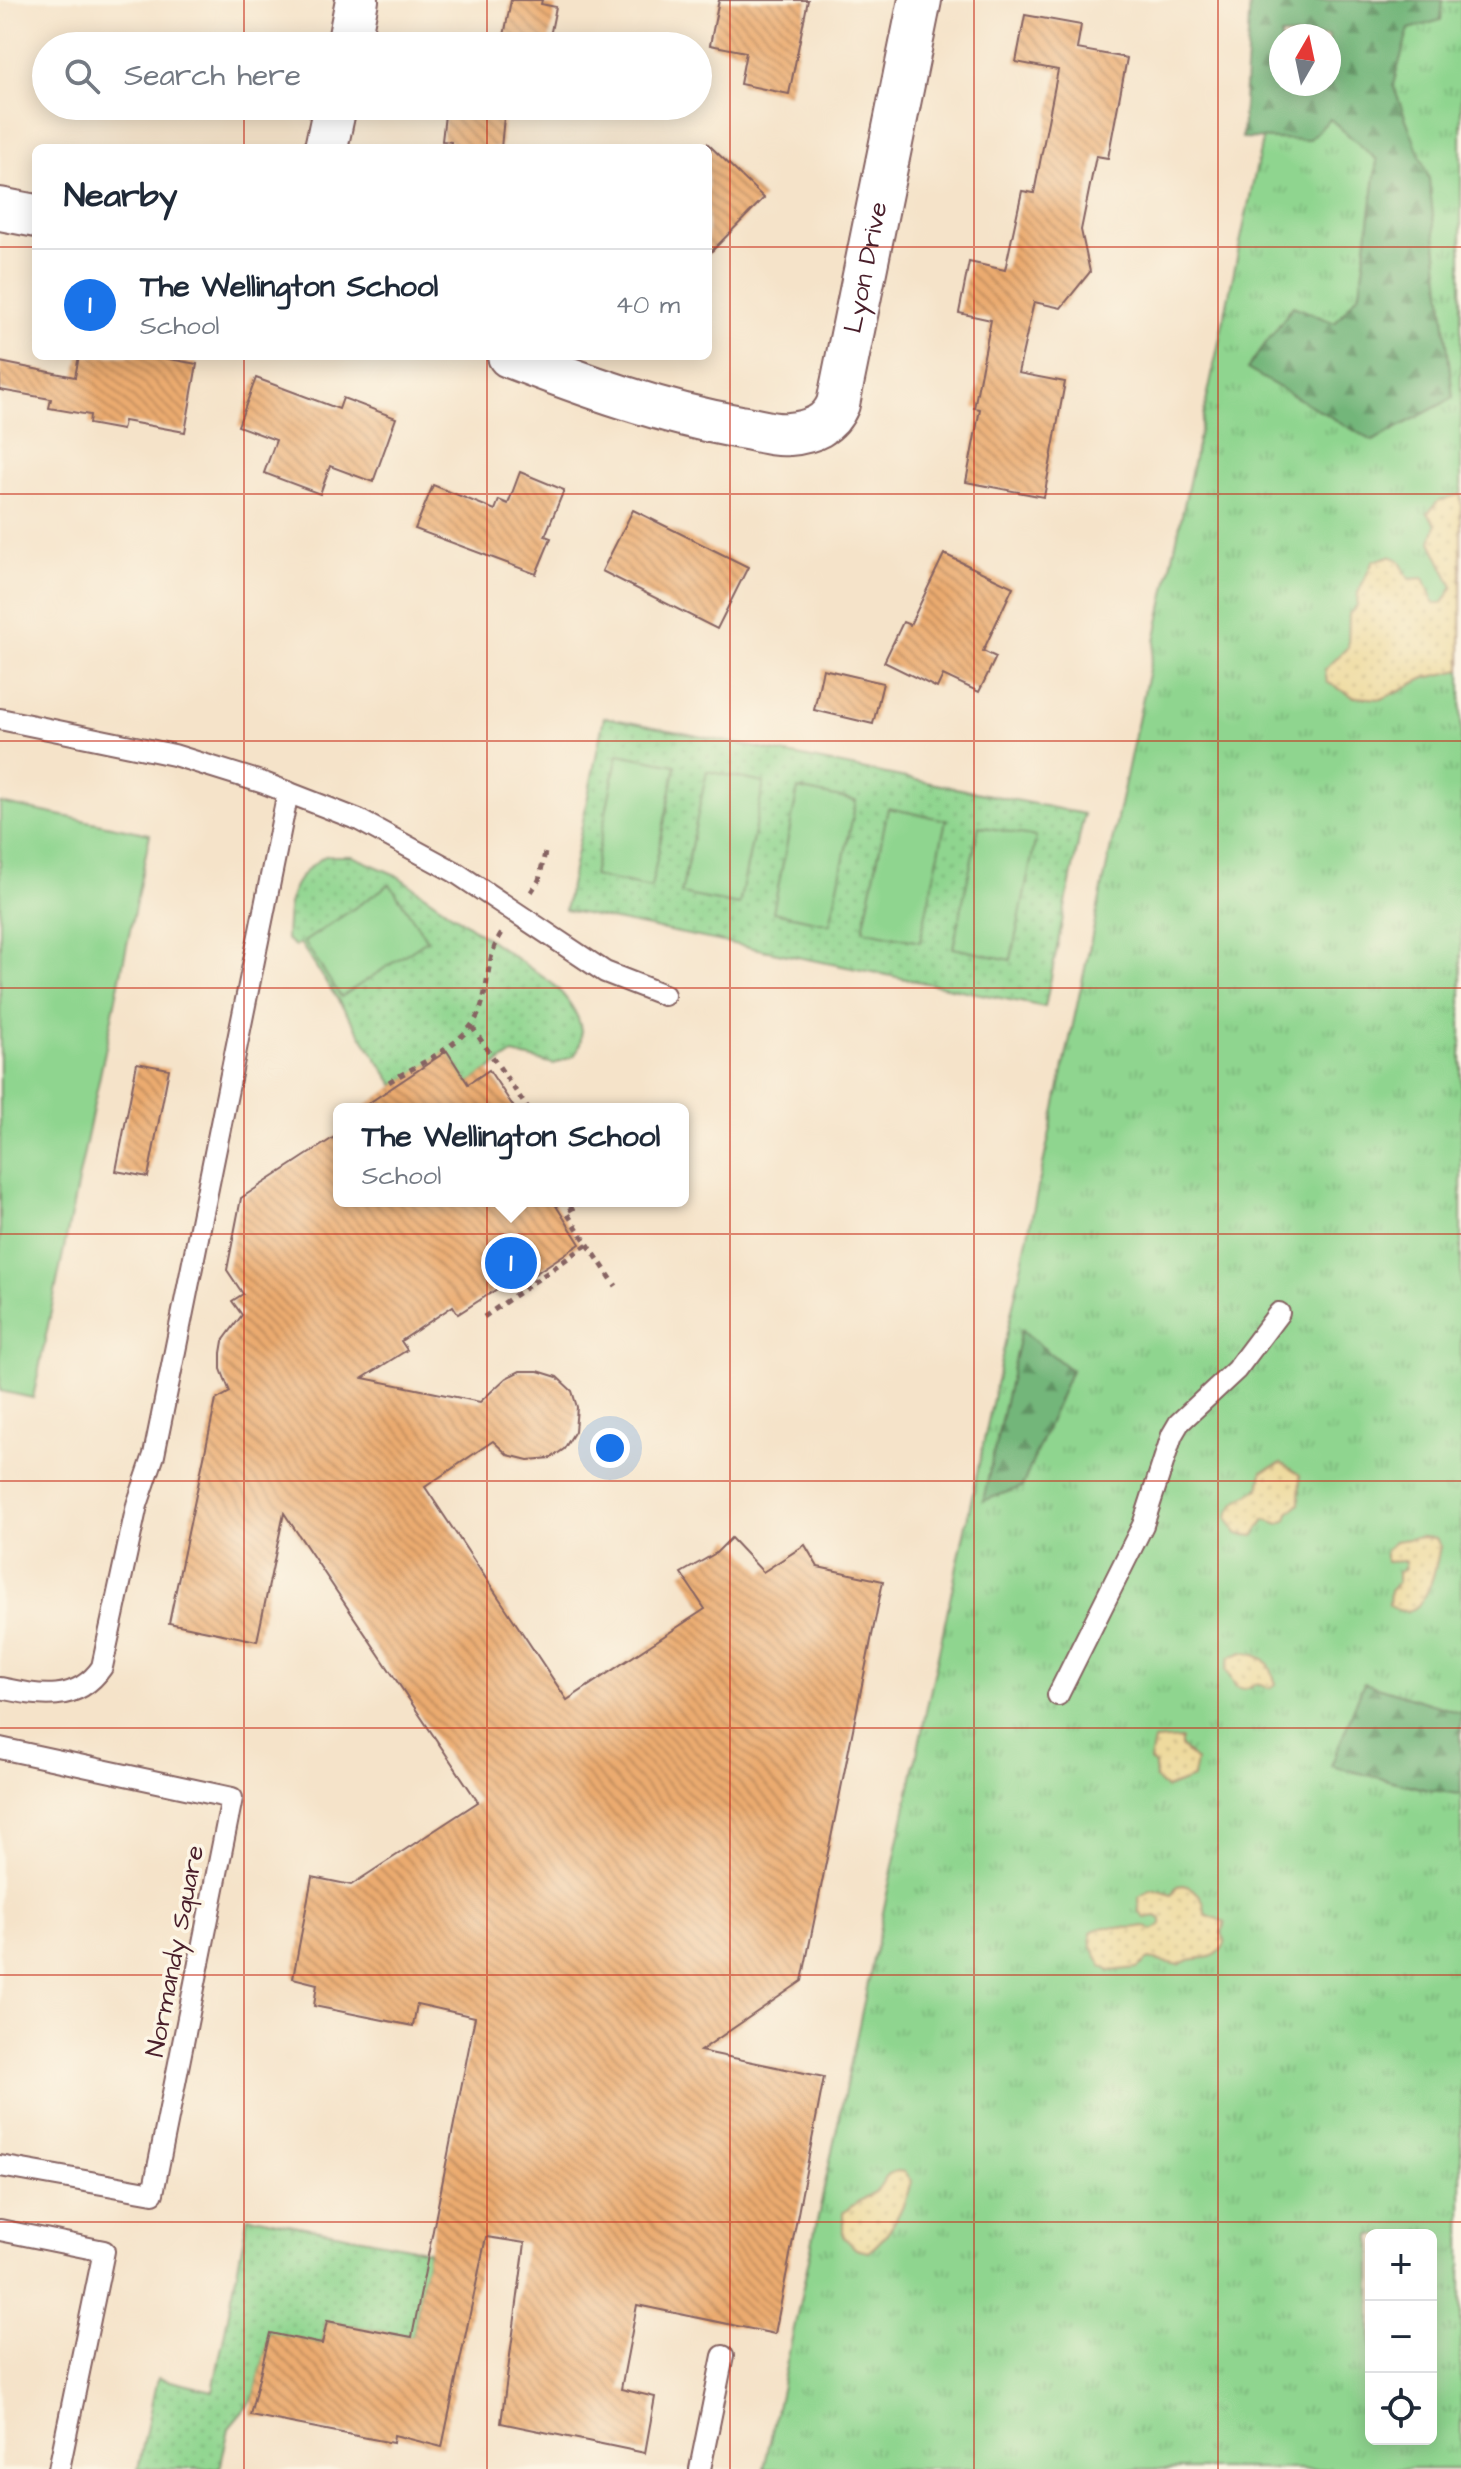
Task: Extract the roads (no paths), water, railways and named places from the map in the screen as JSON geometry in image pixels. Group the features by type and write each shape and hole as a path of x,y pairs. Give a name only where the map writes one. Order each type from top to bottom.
{"street":[{"path":"351,32 357,0"},
{"name":"Lyon Drive","path":"519,360 585,385 720,423 786,435 815,429 832,417 838,404 920,0"},
{"path":"327,144 332,120"},
{"path":"0,209 32,215"}],"lane":[{"path":"0,719 174,755 288,792 359,820 455,872 605,972 664,995"},
{"path":"0,1688 42,1697 67,1694 92,1682 102,1667 137,1505 154,1455 288,792"},
{"path":"1058,1695 1143,1525 1172,1435 1179,1423 1236,1370 1279,1313"},
{"name":"Normandy Square","path":"0,1748 232,1798 153,2193 0,2166"},
{"path":"0,2230 104,2251 59,2469"},
{"path":"700,2469 723,2356"}],"place":[{"name":"The Wellington School","path":"511,1263"}]}
